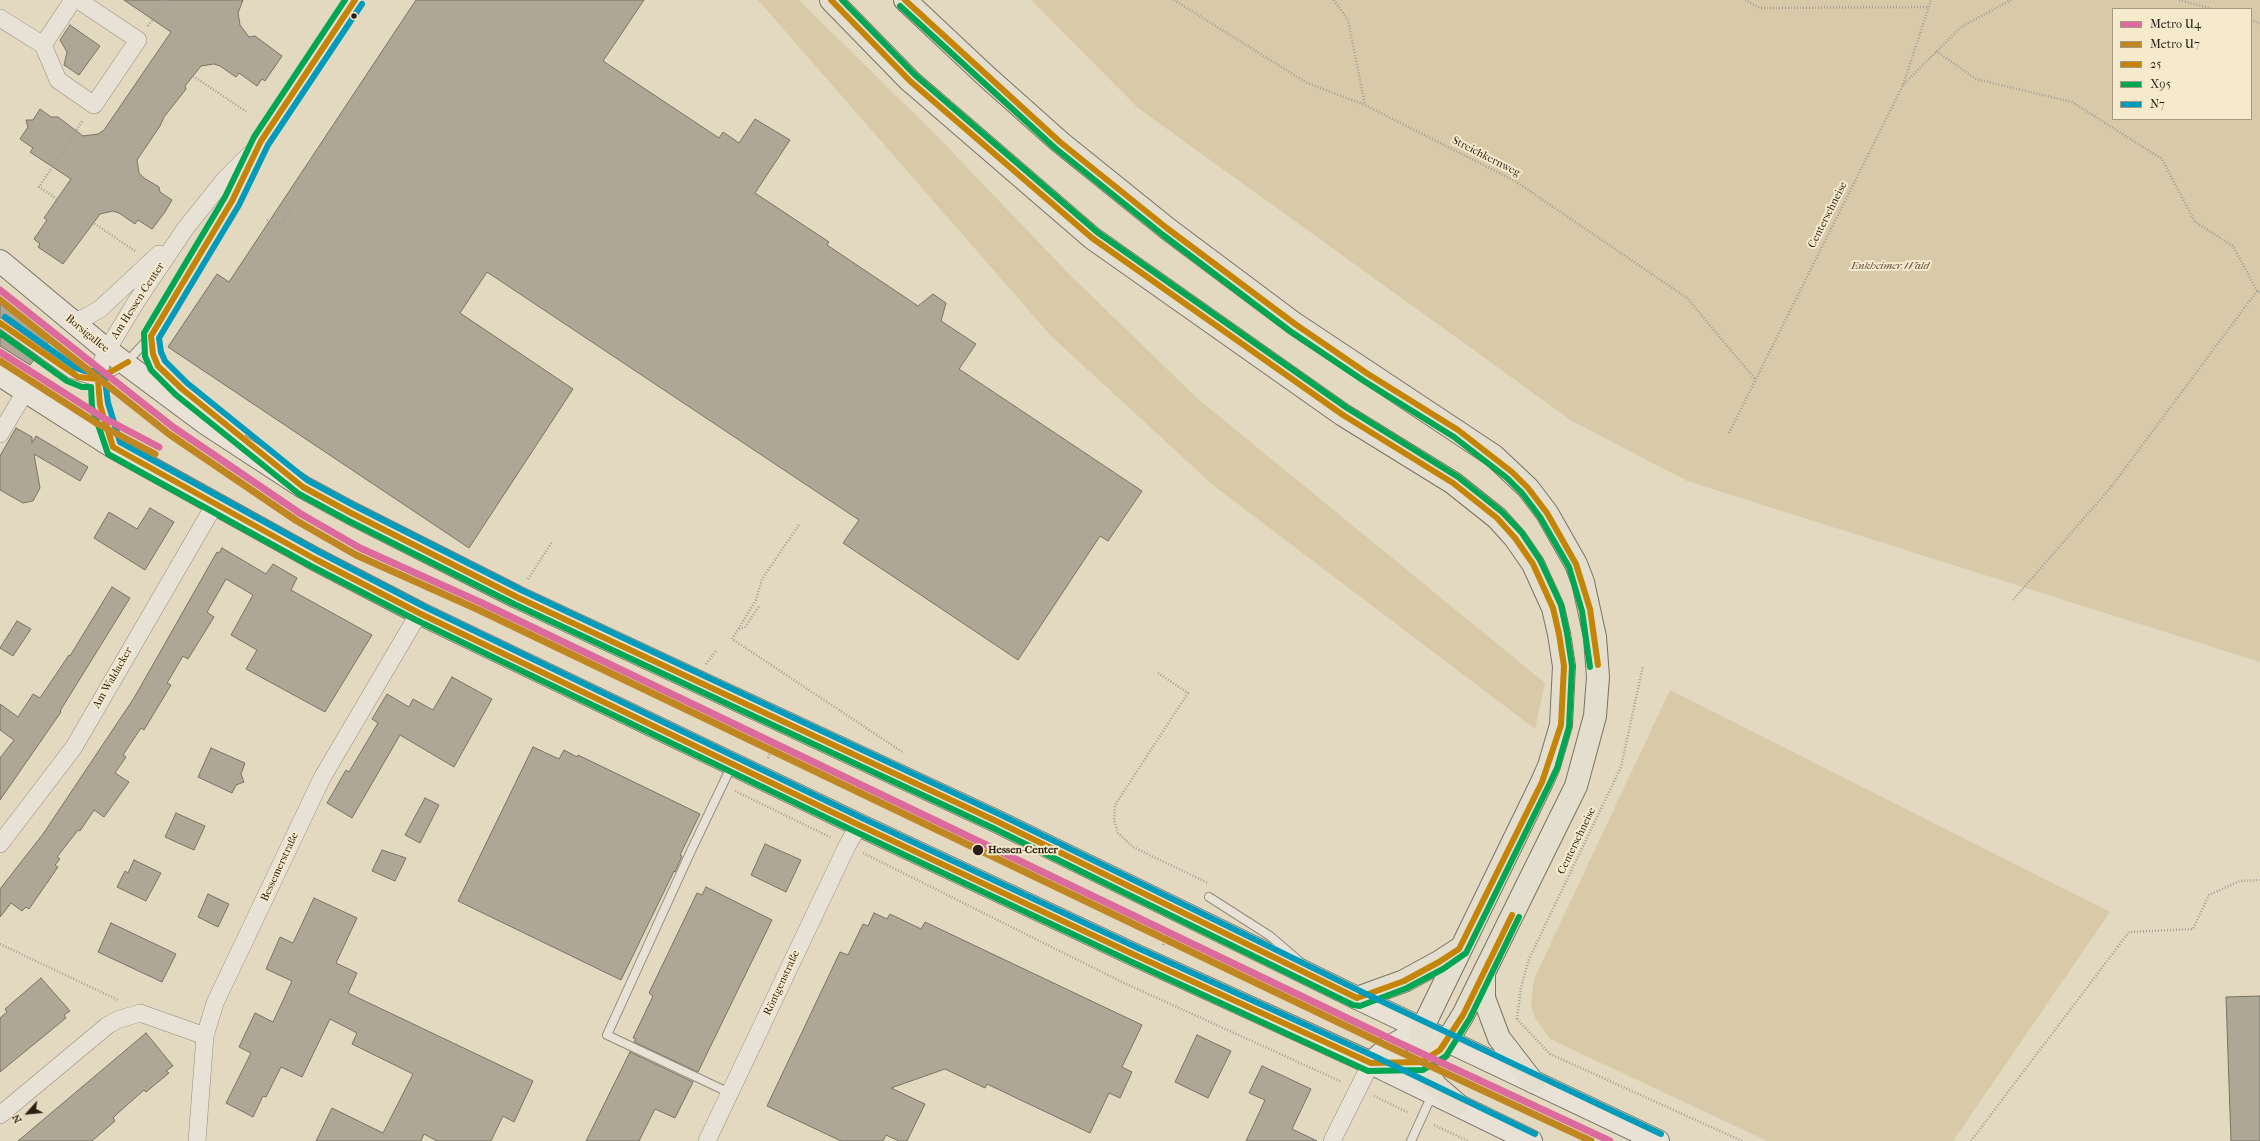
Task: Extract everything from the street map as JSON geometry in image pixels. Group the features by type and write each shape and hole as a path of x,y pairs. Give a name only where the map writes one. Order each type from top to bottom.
{"highway":[{"path":"831,0 910,81 1092,238 1343,415 1453,483 1497,518 1515,538 1533,564 1553,608 1560,634 1564,666 1561,725 1549,766 1542,782 1459,949 1422,1029 1419,1040 1421,1062 1436,1086 1457,1104"},
{"path":"905,0 986,76 1060,142 1168,230 1295,324 1494,456 1528,488 1566,543 1583,582 1596,637 1598,677 1595,716 1576,786 1483,970 1463,1015 1447,1041 1440,1050 1421,1062 1371,1063"},
{"path":"1357,998 1404,981 1459,949"},
{"path":"1483,970 1484,998 1499,1038 1533,1082"}],"main road":[{"name":"Borsigallee","path":"0,261 106,350 205,423 303,487 351,513 517,597 996,821 1313,975 1357,998 1658,1141"},
{"path":"0,375 113,447 215,504 419,613 859,825 1137,956 1433,1092 1529,1140"},
{"path":"1371,1063 1389,1047 1422,1029"}],"street":[{"path":"43,45 73,0"},
{"path":"0,18 43,45 58,80 94,105 138,40 78,0"},
{"name":"Am Hessen-Center","path":"151,336 232,201 259,145 355,0"},
{"name":"Am Hessen-Center","path":"113,447 100,405 98,379 106,350 185,229 225,179 259,145"},
{"name":"Am Hessen-Center","path":"72,322 86,317 100,309 185,229"},
{"path":"151,336 153,354 158,366 182,389 303,487"},
{"path":"0,434 25,392"},
{"name":"Am Waldacker","path":"0,844 74,746 215,504"},
{"name":"Bessemerstraße","path":"197,1141 205,1036 215,1003 322,778 419,613"},
{"name":"Röntgenstraße","path":"707,1141 847,846 859,825"},
{"path":"0,1115 108,1025 130,1014 140,1013 153,1016 205,1036"},
{"path":"1332,1141 1371,1063"}],"lane":[{"path":"0,323 71,374 84,379 98,379 125,364 151,336"},
{"path":"730,1093 607,1035 690,853 733,764"},
{"path":"1209,896 1270,936 1313,975"},
{"path":"1411,1141 1433,1092"}],"path":[{"path":"138,40 166,0"},
{"name":"Streichkernweg","path":"1174,0 1306,83 1365,105 1515,181 1687,298 1755,379"},
{"path":"1334,0 1348,20 1365,105"},
{"path":"1745,0 1760,8 1928,7"},
{"name":"Centerschneise","path":"1729,433 1902,85 1931,0"},
{"path":"1902,85 1961,27 2011,0"},
{"path":"2179,0 2209,8"},
{"path":"1936,51 1976,79 2072,102 2162,159 2195,222 2233,246 2258,292 2111,487 2013,600"},
{"path":"192,76 247,112"},
{"path":"57,199 39,187 94,105"},
{"path":"268,220 282,223 295,203"},
{"path":"92,222 136,251"},
{"path":"799,525 762,579 756,600 732,639 883,739"},
{"path":"524,584 552,542"},
{"path":"738,629 745,627 760,605"},
{"path":"704,667 716,651"},
{"name":"Centerschneise","path":"1644,666 1621,767 1529,959 1521,987 1517,1019 1550,1054 1742,1141"},
{"path":"1158,673 1188,693 1115,805 1114,820 1118,833 1133,847 1213,885"},
{"path":"766,762 779,735"},
{"path":"1971,1141 2129,932 2193,929 2209,895 2240,881 2260,880"},
{"path":"1160,950 1171,928"},
{"path":"0,944 126,1004 130,1014"}],"green space":[{"path":"758,0 799,0 938,137 1067,272 1198,399 1545,683 1535,729 1214,486 1051,336"},
{"name":"Enkheimer Wald","path":"1031,0 2260,0 2260,662 1687,481 1572,421 1138,108"},
{"path":"1670,690 2110,912 1953,1141 1767,1141 1550,1039 1535,1018 1531,1005 1534,979"}],"building":[{"path":"124,0 243,0 238,13 240,25 249,37 255,36 282,56 265,81 262,79 257,86 239,73 236,77 220,66 214,64 201,66 185,86 186,89 164,117 160,126 137,160 139,173 144,178 159,187 160,192 172,200 165,212 152,229 138,220 135,224 119,213 113,211 100,214 63,264 38,247 40,244 34,239 47,220 44,218 71,179 30,152 33,148 20,139 28,127 26,120 33,120 40,109 51,117 58,117 83,136 98,134 104,130 171,32"},
{"path":"416,0 644,0 603,61 719,138 723,132 739,143 755,119 790,140 755,193 829,242 827,245 918,306 933,294 946,303 941,321 976,344 959,369 1142,491 1108,541 1100,536 1018,660 843,543 859,520 487,272 460,313 573,389 469,548 168,347 217,274 229,282"},
{"path":"70,25 100,46 79,75 64,65 67,52 60,40"},
{"path":"0,297 52,338 44,348 0,318"},
{"path":"0,330 37,356 30,365 0,346"},
{"path":"16,428 32,437 32,443 36,436 88,467 80,481 34,454 40,488 33,501 23,503 0,490 0,456"},
{"path":"150,508 174,522 145,570 94,538 109,512 137,529"},
{"path":"222,548 266,574 273,564 297,578 291,590 372,635 325,712 246,669 257,650 231,635 253,595 226,579 207,612 214,617 188,659 183,656 167,683 171,685 144,730 141,728 123,755 126,757 115,773 129,782 104,817 94,810 80,831 78,830 57,857 60,859 55,865 58,867 29,909 26,907 22,911 11,903 0,917 0,889 43,834 134,698 217,552 219,553"},
{"path":"112,587 130,598 60,711 61,712 0,800 0,758 14,740 0,730 0,704 18,717 33,694 40,698 69,655 70,656"},
{"path":"17,621 31,629 13,656 0,648"},
{"path":"452,677 492,699 454,767 400,735 352,818 327,803 346,770 349,772 378,723 372,719 387,694 409,707 413,699 433,710"},
{"path":"533,747 559,759 564,750 577,757 578,755 700,814 680,855 682,856 675,872 674,871 621,980 458,901"},
{"path":"211,748 245,763 241,774 244,782 236,785 232,793 198,777"},
{"path":"425,798 439,805 420,843 405,835"},
{"path":"176,813 205,826 194,850 165,837"},
{"path":"765,844 801,860 786,892 751,875"},
{"path":"382,850 406,858 395,881 372,871"},
{"path":"134,860 161,873 146,901 117,887 125,871 128,873"},
{"path":"706,887 772,920 698,1072 634,1042 636,1039 633,1038 653,996 649,993 697,893 702,895"},
{"path":"208,894 229,904 218,927 198,917"},
{"path":"314,898 357,918 336,963 357,973 348,993 533,1081 514,1122 503,1116 491,1141 437,1141 424,1134 421,1141 316,1141 332,1108 383,1133 413,1074 352,1044 357,1033 330,1019 302,1077 281,1067 266,1097 263,1096 253,1117 226,1103 251,1053 239,1047 255,1013 273,1022 292,981 266,969 280,937 293,943"},
{"path":"874,913 887,919 890,914 921,929 925,922 1142,1025 1122,1067 1132,1072 1120,1098 1109,1093 1090,1133 987,1084 985,1088 945,1069 891,1088 925,1104 907,1141 899,1141 886,1135 883,1141 841,1141 767,1106 840,952 848,955 863,924 868,926"},
{"path":"111,923 176,954 162,982 98,952"},
{"path":"41,978 70,1011 64,1015 66,1018 0,1072 0,1018 7,1012 5,1009"},
{"path":"2260,996 2260,1141 2231,1141 2226,997"},
{"path":"146,1033 173,1066 166,1071 169,1073 146,1092 144,1090 118,1113 113,1118 115,1121 92,1141 18,1141"},
{"path":"1197,1035 1231,1051 1208,1098 1175,1082"},
{"path":"630,1052 693,1082 675,1118 655,1109 639,1141 586,1141"},
{"path":"1262,1066 1311,1089 1292,1129 1317,1141 1246,1141 1265,1100 1249,1093"}],"metro line":[{"name":"U4","path":"0,290 173,427 301,514 360,548 482,603 1397,1042 1610,1141"},
{"name":"U7","path":"0,300 169,434 297,521 356,555 479,610 1394,1049 1591,1141"},
{"name":"U4","path":"0,352 102,417 159,447"},
{"name":"U7","path":"0,361 98,424 155,454"}],"transit line":[{"name":"X95","path":"345,0 254,137 225,197 144,333 145,356 151,370 176,395 299,494 347,520 514,604 993,828 1353,1005 1360,1006 1407,988 1443,969 1466,953 1557,768 1569,727 1572,666 1567,633 1561,605 1540,560 1522,533 1502,512 1458,477 1347,408 1097,232 915,75 842,0"},
{"name":"25","path":"355,0 261,141 232,201 151,336 153,354 158,366 182,389 303,487 351,513 517,597 996,821 1357,998 1404,981 1439,962 1459,949 1542,782 1561,725 1564,666 1559,634 1553,608 1533,564 1515,538 1497,518 1453,483 1343,415 1092,238 910,81 831,0"},
{"name":"25","path":"905,0 1060,142 1168,229 1295,324 1368,374 1458,430 1512,472 1528,488 1547,513 1576,564 1590,609 1598,665"},
{"name":"N7","path":"362,4 268,145 239,205 159,338 161,352 165,361 187,383 307,480 355,506 521,590 999,814 1360,991 1661,1134"},
{"name":"X95","path":"900,6 1055,148 1163,235 1290,331 1364,381 1454,437 1507,478 1522,493 1540,517 1569,567 1582,611 1590,667"},
{"name":"N7","path":"5,317 75,367 85,371 99,371 104,373 108,403 120,442 319,552 423,606 862,818 1140,949 1374,1056 1535,1134"},
{"name":"25","path":"0,323 78,377 98,379 128,362"},
{"name":"X95","path":"0,333 67,381 82,387 91,387 92,407 108,454 311,566 416,620 856,832 1368,1071 1423,1070 1446,1056 1470,1018 1519,917"},
{"name":"25","path":"98,379 100,405 113,447 315,559 419,613 859,825 1137,956 1371,1063 1421,1062 1440,1050 1463,1015 1512,915"}],"place":[{"name":"Hessen-Center","path":"978,850"}]}
